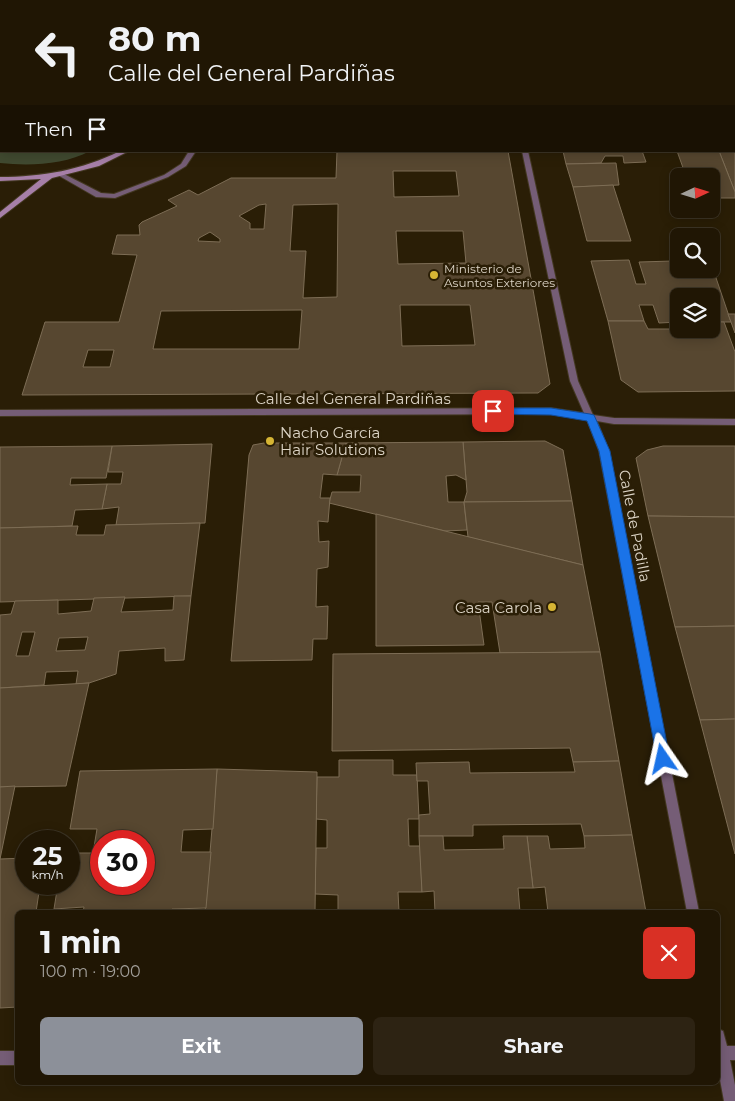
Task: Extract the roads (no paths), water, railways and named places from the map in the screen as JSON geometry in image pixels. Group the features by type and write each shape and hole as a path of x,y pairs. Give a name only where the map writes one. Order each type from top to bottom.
{"street":[{"path":"0,179 51,176 84,169 124,152"},
{"path":"60,174 99,195 115,196 166,176 184,165 192,152"},
{"name":"Calle de Padilla","path":"525,152 574,381 604,451 693,910"},
{"path":"0,216 24,195 51,176"},
{"name":"Calle del General Pardiñas","path":"0,412 551,411 590,418 637,422 735,422"},
{"path":"720,1041 725,1053 731,1101"},
{"path":"0,1058 15,1058"}],"place":[{"name":"Ministerio de Asuntos Exteriores","path":"434,275"},
{"name":"Nacho García Hair Solutions","path":"270,441"},
{"name":"Casa Carola","path":"552,607"}]}
